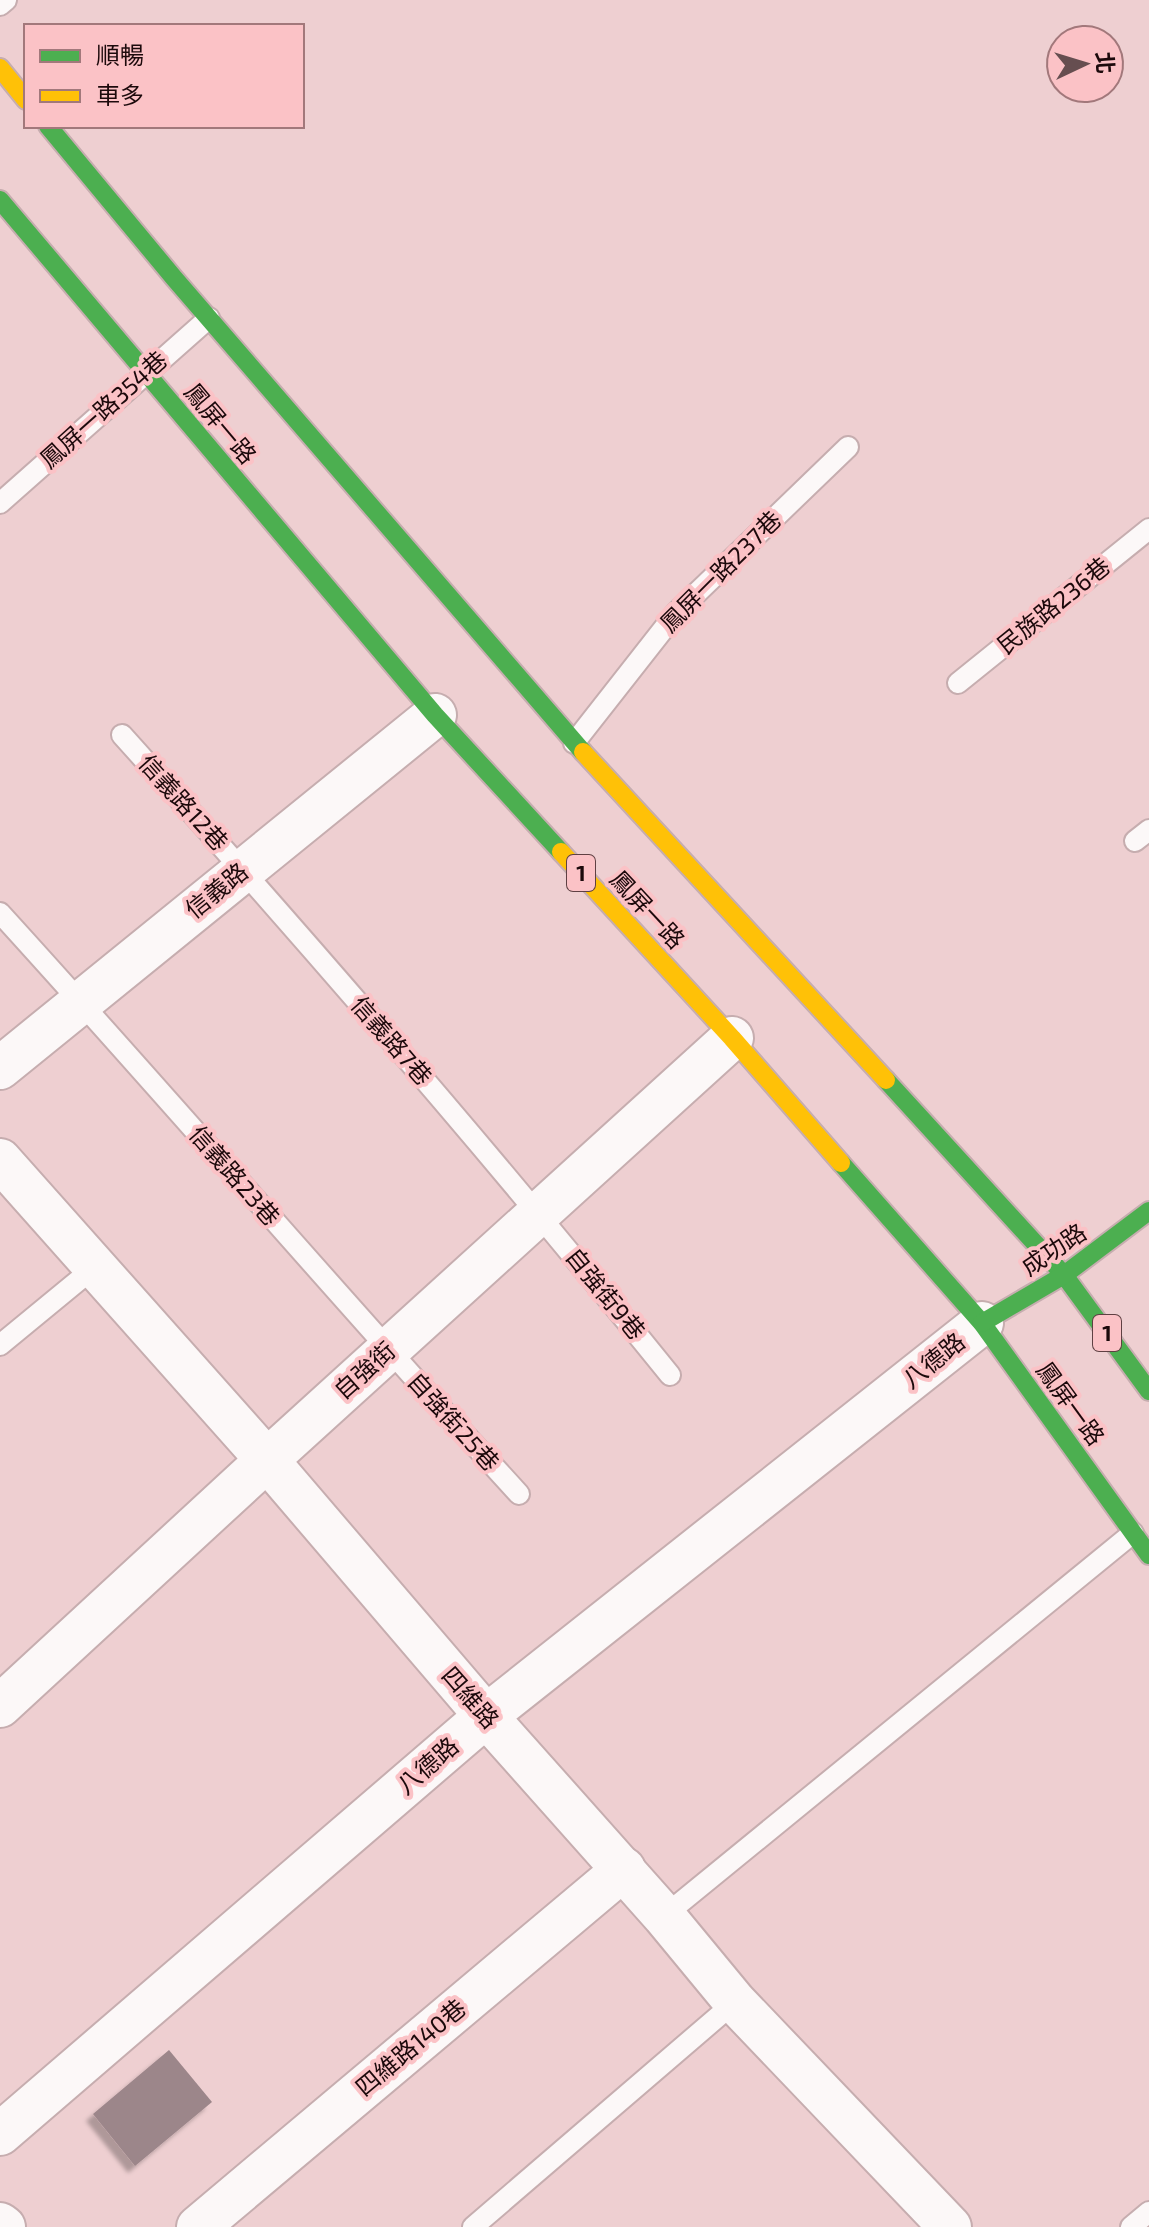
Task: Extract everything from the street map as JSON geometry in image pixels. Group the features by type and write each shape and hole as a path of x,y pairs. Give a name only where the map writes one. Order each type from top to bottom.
{"main road":[{"path":"0,68 24,98"},
{"name":"1","path":"50,128 574,743 1007,1209 1064,1275 1149,1391"},
{"name":"鳳屏一路","path":"0,200 435,715 732,1038 982,1323 1149,1555"},
{"name":"成功路","path":"982,1323 1064,1275 1149,1211"}],"street":[{"name":"信義路","path":"0,1068 435,715"},
{"name":"自強街","path":"0,1706 732,1038"},
{"name":"四維路","path":"0,1160 267,1460 486,1716 624,1869 735,2002 950,2227"},
{"name":"八德路","path":"0,2134 486,1716 982,1323"},
{"name":"四維路140巷","path":"198,2227 624,1869"}],"lane":[{"path":"0,5 6,0"},
{"name":"鳳屏一路354巷","path":"0,503 209,318"},
{"name":"鳳屏一路237巷","path":"574,743 676,613 848,447"},
{"name":"民族路236巷","path":"958,683 1149,529"},
{"name":"信義路12巷","path":"122,735 243,870"},
{"name":"信義路7巷","path":"243,870 539,1213"},
{"name":"信義路23巷","path":"0,913 387,1350"},
{"name":"自強街9巷","path":"539,1213 670,1375"},
{"path":"0,1345 96,1266"},
{"name":"自強街25巷","path":"387,1350 519,1494"},
{"path":"664,1916 1133,1533"},
{"path":"473,2227 735,2002"},
{"path":"1131,2227 1149,2212"}],"building":[{"path":"169,2050 212,2102 135,2166 93,2114"}],"traffic: fast":[{"path":"50,128 174,278 583,752"},
{"path":"0,200 435,715 561,852"},
{"path":"886,1080 1064,1275 1149,1391"},
{"path":"841,1163 982,1323 1149,1555"},
{"path":"982,1323 1064,1275 1149,1211"}],"traffic: slow":[{"path":"0,68 24,98"},
{"path":"583,752 886,1080"},
{"path":"561,852 732,1038 841,1163"}]}
